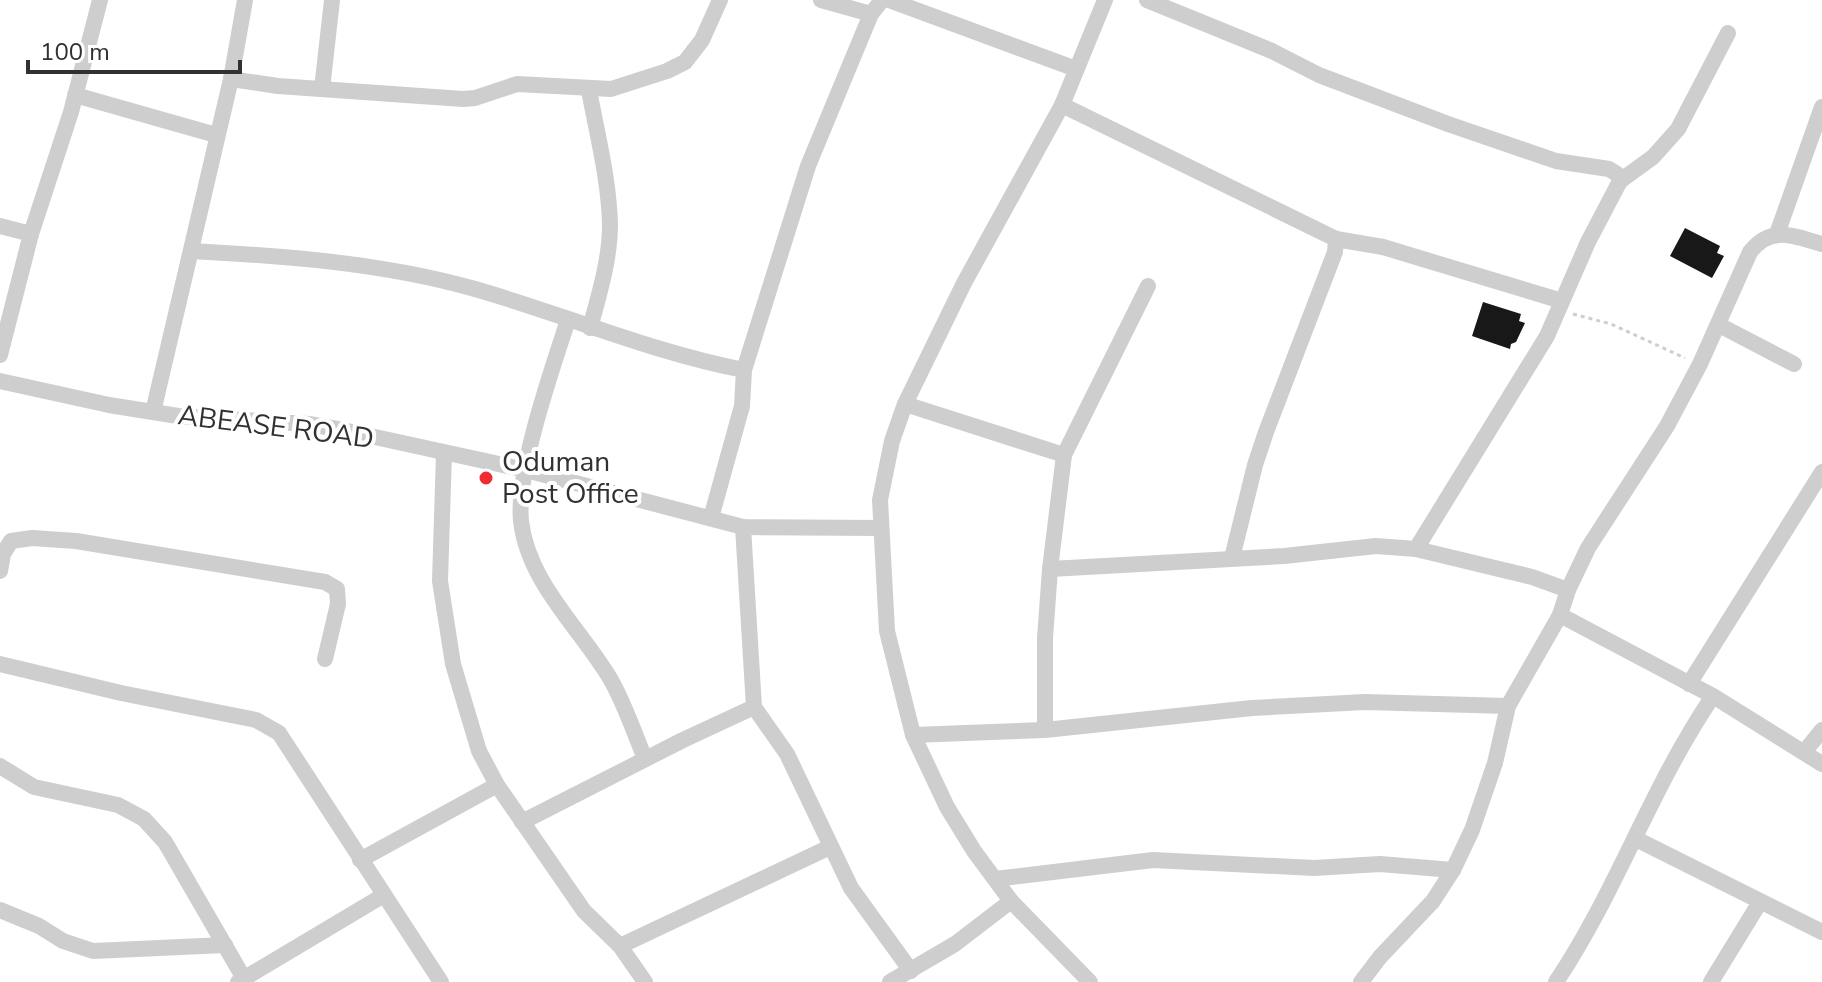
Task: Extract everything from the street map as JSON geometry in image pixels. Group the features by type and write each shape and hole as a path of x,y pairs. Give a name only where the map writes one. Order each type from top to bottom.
{"street":[{"path":"0,355 31,234 75,95 100,0"},
{"path":"153,412 231,79 245,0"},
{"path":"322,89 332,0"},
{"path":"231,79 463,99 517,84 611,89 685,62 702,40 720,0"},
{"path":"821,0 871,14"},
{"path":"711,518 742,406 744,370 808,166 871,14 882,0"},
{"path":"889,0 1076,69"},
{"path":"1090,982 1011,901 974,851 947,807 913,735 887,631 880,500 885,467 905,404 964,283 1062,105 1105,0"},
{"path":"1147,0 1272,51 1319,75 1556,161 1609,169 1617,174 1620,181"},
{"path":"1416,549 1547,336 1620,181 1653,157 1678,129 1728,33"},
{"path":"589,90 604,167 610,228 600,292 590,328"},
{"path":"75,95 216,135"},
{"path":"1062,105 1336,239 1363,242 1413,255 1560,305"},
{"path":"1777,234 1822,107"},
{"path":"0,226 31,234"},
{"path":"1361,982 1380,957 1433,901 1453,870 1472,830 1495,763 1508,706 1560,615 1588,548 1667,426 1719,325 1750,252 1763,238 1777,234 1822,244"},
{"path":"1232,558 1262,443 1328,272 1336,239"},
{"path":"191,251 370,266 476,289 672,354 744,370"},
{"path":"1045,730 1045,638 1064,455 1148,286"},
{"path":"568,320 538,421 521,508 529,552 560,608 609,677 645,759"},
{"path":"1719,325 1794,364"},
{"name":"ABEASE ROAD","path":"0,381 109,405 178,416 309,424 343,430 526,470 743,527 880,528"},
{"path":"905,404 1064,455"},
{"path":"444,453 439,564 443,606 453,664 472,734 497,785 584,911 620,946 645,982"},
{"path":"1689,684 1822,472"},
{"path":"743,527 754,707 787,754 851,888 911,971"},
{"path":"0,571 3,554 11,541 32,538 76,541 325,582 337,589 338,604 325,659"},
{"path":"1050,569 1284,556 1376,546 1416,549 1532,577 1568,590"},
{"path":"1560,615 1713,696 1822,764"},
{"path":"0,664 121,693 256,720 270,726 279,733 441,982"},
{"path":"1556,982 1589,930 1669,766 1713,696"},
{"path":"913,735 1045,730 1252,708 1365,702 1508,706"},
{"path":"522,822 754,707"},
{"path":"1805,751 1822,730"},
{"path":"0,766 34,787 118,805 144,819 165,842 242,980 384,895"},
{"path":"360,860 497,785"},
{"path":"1636,839 1822,932"},
{"path":"620,946 830,847"},
{"path":"995,879 1153,860 1246,862 1314,868 1380,864 1453,870"},
{"path":"890,982 955,944 1011,901"},
{"path":"1711,982 1760,902"},
{"path":"0,910 39,926 63,941 93,951 225,945"}],"path":[{"path":"1560,305 1700,364"}],"building":[{"path":"1685,228 1720,246 1717,253 1724,256 1712,278 1670,256"},
{"path":"1483,302 1521,314 1519,321 1525,323 1510,349 1472,336"}],"place":[{"name":"Oduman Post Office","path":"486,478"}]}
